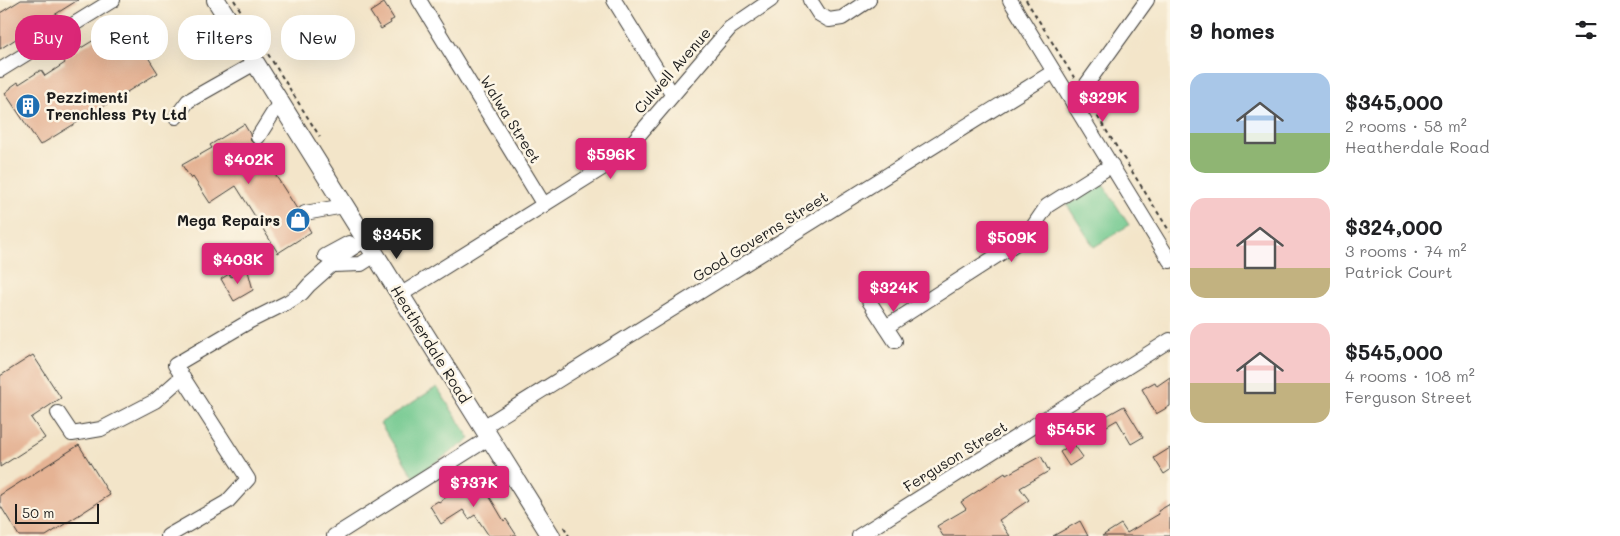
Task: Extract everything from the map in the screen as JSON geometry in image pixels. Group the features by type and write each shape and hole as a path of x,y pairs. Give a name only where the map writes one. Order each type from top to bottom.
{"main road":[{"name":"Heatherdale Road","path":"216,0 551,536"}],"street":[{"path":"0,70 113,0"},
{"name":"Walwa Street","path":"419,0 544,205"},
{"path":"614,0 672,94"},
{"name":"Culwell Avenue","path":"400,295 620,157 730,28 771,0"},
{"path":"810,0 819,14 829,20 842,18 869,0"},
{"path":"1010,0 1170,261"},
{"path":"1073,103 1147,0"},
{"path":"176,117 188,102 255,62"},
{"name":"Good Governs Street","path":"334,536 414,487 486,433 1053,72"},
{"path":"258,137 280,102"},
{"path":"886,327 1026,237 1047,206 1112,164"},
{"path":"306,213 344,206"},
{"path":"168,536 227,502 248,479 175,365 250,320 288,302 302,293 329,260 345,253 364,238"},
{"path":"329,260 361,264 375,255"},
{"path":"869,301 894,341"},
{"name":"Ferguson Street","path":"859,536 1170,340"},
{"path":"58,413 72,434 101,429 155,401 182,376"}],"path":[{"path":"1026,0 1170,232"}],"green space":[{"path":"1098,185 1104,186 1129,225 1094,247 1067,205"},
{"path":"437,387 470,439 414,477 380,423"}],"building":[{"path":"21,0 78,0 54,15 15,15 15,40 0,49 0,13"},
{"path":"384,3 394,19 381,29 370,12"},
{"path":"91,42 91,60 150,60 158,73 40,145 5,93 18,82 19,84 41,70 45,76 65,63 64,60 81,60 81,48"},
{"path":"244,124 250,134 251,141 257,146 297,209 296,214 298,218 305,222 311,232 278,253 236,186 210,203 193,177 191,179 182,165 212,148 210,145"},
{"path":"248,271 253,290 234,301 221,279 229,274 231,277 237,273"},
{"path":"33,355 61,398 31,418 45,438 0,467 0,376"},
{"path":"1170,377 1170,406 1156,414 1142,389 1155,382 1157,386"},
{"path":"1124,406 1143,437 1131,444 1117,420 1088,437 1081,424 1096,415 1099,420"},
{"path":"1073,443 1083,457 1069,466 1060,452"},
{"path":"79,445 110,495 46,536 19,536 0,505 0,495"},
{"path":"1170,448 1170,470 1164,474 1154,458"},
{"path":"1041,456 1049,471 1020,488 1029,500 999,520 1010,536 943,536 937,526 966,509 961,502 1005,473 1006,475"},
{"path":"479,475 490,492 488,494 504,521 506,519 517,536 489,536 475,515 469,519 463,510 441,524 430,506"},
{"path":"1170,504 1170,536 1102,536 1121,524 1127,533 1159,514 1158,511"},
{"path":"1080,521 1088,536 1053,536"}],"place":[{"name":"Pezzimenti Trenchless Pty Ltd","path":"28,106"},
{"name":"Mega Repairs","path":"298,220"}]}
